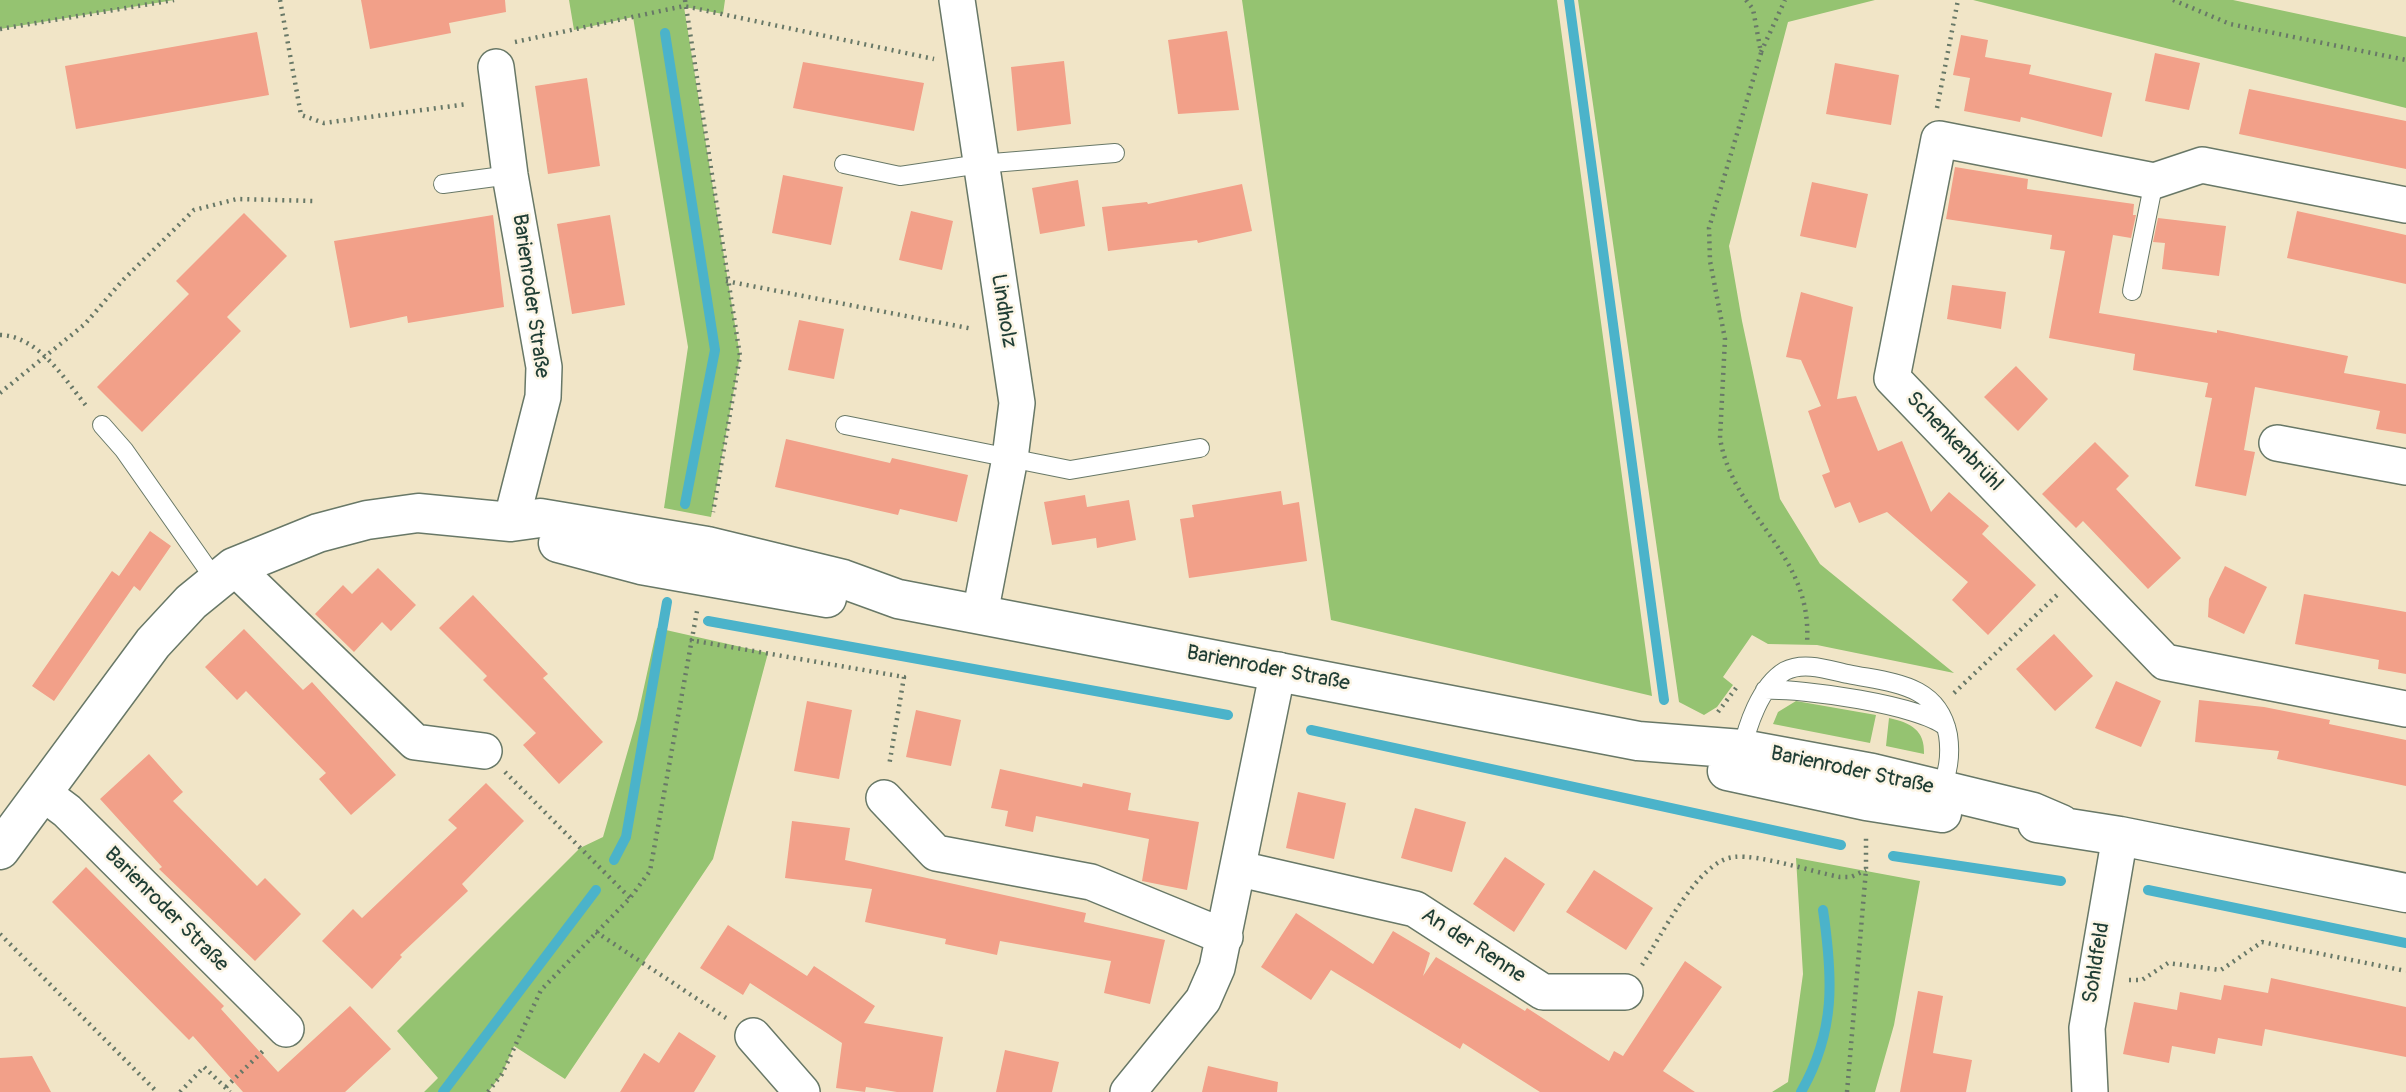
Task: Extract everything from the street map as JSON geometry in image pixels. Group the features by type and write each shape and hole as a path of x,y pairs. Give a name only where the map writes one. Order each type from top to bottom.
{"main road":[{"name":"Barienroder Straße","path":"0,850 153,643 225,574 285,545 367,520 418,513 511,522 538,538 641,565 839,600 898,599 1278,670 1933,800 2033,812 2061,824 2406,893"}],"street":[{"name":"Lindholz","path":"957,0 1017,403 1010,458 981,614"},
{"name":"Barienroder Straße","path":"498,83 510,175 544,367 543,397 511,522"},
{"path":"1939,139 2154,181 2202,166 2406,205"},
{"name":"Schenkenbrühl","path":"1939,139 1892,378 2165,662 2406,709"},
{"path":"2277,443 2406,467"},
{"path":"225,574 415,742 484,751"},
{"path":"1128,1092 1203,1000 1217,968 1240,869 1278,670"},
{"name":"Barienroder Straße","path":"43,793 66,811 286,1029"},
{"path":"884,798 936,853 1091,882 1225,937"},
{"name":"Sohldfeld","path":"2090,1092 2087,1027 2120,835"},
{"name":"An der Renne","path":"1240,869 1415,909 1543,992 1625,992"},
{"path":"753,1036 802,1092"}],"lane":[{"path":"844,164 900,176 980,164 1115,153"},
{"path":"443,184 510,175"},
{"path":"2132,291 2154,181"},
{"path":"102,425 225,574"},
{"path":"845,425 1070,470 1200,448"},
{"path":"1740,762 1765,690 1782,673 1797,667 1869,678 1902,686 1929,697 1938,707 1946,727 1949,766 1933,800"},
{"path":"1765,690 1805,690 1921,714 1946,727"}],"path":[{"path":"0,29 174,0"},
{"path":"279,0 301,115 324,123 498,83 492,47 684,3 942,61"},
{"path":"1746,0 1753,9 1760,53"},
{"path":"1785,0 1760,53 1709,228 1710,261 1725,340 1720,438 1722,453 1744,499 1781,548 1796,575 1808,624 1806,652"},
{"path":"1939,139 1933,126 1958,0"},
{"path":"2173,0 2230,24 2406,60"},
{"path":"684,3 740,356 711,517"},
{"path":"0,393 47,358 85,324 122,281 194,210 237,199 315,201"},
{"path":"726,281 981,330"},
{"path":"0,335 15,336 47,358 102,425"},
{"path":"1954,694 2081,573"},
{"path":"488,1092 502,1074 541,990 630,898 650,871 698,603"},
{"path":"691,640 904,677 884,798"},
{"path":"484,751 630,898"},
{"path":"1847,1092 1866,870 1866,826"},
{"path":"1625,992 1700,877 1721,860 1745,857 1846,878 1866,870"},
{"path":"596,932 753,1036"},
{"path":"0,934 157,1092"},
{"path":"2094,981 2142,980 2168,962 2221,970 2262,942 2406,971"},
{"path":"180,1092 204,1067 228,1090 286,1029"}],"green space":[{"path":"0,0 174,0 0,29"},
{"path":"569,0 725,0 723,14 684,7 740,356 711,517 664,508 688,347 633,17 574,30"},
{"path":"1242,0 1557,0 1652,696 1331,620"},
{"path":"1578,0 1875,0 1788,22 1729,246 1780,499 1820,564 1954,673 1817,645 1768,644 1752,635 1723,677 1733,685 1717,707 1704,715 1679,702"},
{"path":"1973,0 2233,0 2406,37 2406,108"},
{"path":"657,628 768,653 713,859 565,1079 514,1046 502,1074 488,1092 424,1092 438,1078 397,1031 580,848 603,837 637,719"},
{"path":"1796,701 1876,715 1870,743 1773,724 1778,712"},
{"path":"1889,718 1910,725 1919,733 1924,754 1886,746"},
{"path":"1796,858 1920,881 1894,1025 1875,1092 1772,1092 1788,1082 1803,974"}],"building":[{"path":"361,0 505,0 506,12 449,23 451,33 370,49"},
{"path":"1227,31 1239,110 1178,114 1168,40"},
{"path":"257,32 269,95 76,129 65,66"},
{"path":"1961,35 1988,40 1985,57 2031,65 2029,74 2112,93 2102,137 2021,117 2020,122 1964,111 1970,78 1953,75"},
{"path":"2155,53 2200,63 2189,110 2145,101"},
{"path":"1064,61 1071,124 1017,131 1011,67"},
{"path":"803,62 924,83 914,131 793,108"},
{"path":"1835,63 1899,75 1891,125 1826,114"},
{"path":"587,78 600,166 548,174 535,86"},
{"path":"2249,89 2406,121 2406,169 2239,134"},
{"path":"1955,167 2028,179 2027,189 2134,204 2133,215 2136,215 2131,238 2113,235 2099,313 2217,333 2217,330 2348,356 2344,373 2406,384 2406,434 2376,429 2380,411 2255,387 2244,450 2255,452 2246,496 2195,486 2212,398 2205,397 2208,383 2133,370 2135,354 2049,338 2065,251 2050,249 2052,235 1946,219"},
{"path":"783,175 843,187 831,245 772,233"},
{"path":"1078,180 1085,226 1040,234 1032,188"},
{"path":"1812,182 1868,194 1856,248 1800,236"},
{"path":"1242,184 1252,231 1198,243 1197,240 1108,251 1102,207 1148,204"},
{"path":"911,211 953,221 942,270 899,260"},
{"path":"2297,211 2406,235 2406,284 2287,258"},
{"path":"244,213 287,256 227,317 241,331 142,432 97,387 189,294 176,281"},
{"path":"493,215 504,307 408,323 407,316 350,328 334,241"},
{"path":"610,215 625,305 572,314 557,224"},
{"path":"2158,218 2226,226 2219,276 2162,269 2165,243 2153,242"},
{"path":"1952,285 2006,292 2001,329 1947,319"},
{"path":"1801,292 1853,307 1837,399 1856,396 1878,451 1902,441 1931,512 1949,492 1989,526 1982,534 2036,585 1988,635 1952,600 1968,582 1887,512 1859,523 1850,502 1835,508 1822,475 1830,472 1808,411 1821,406 1801,360 1786,357"},
{"path":"799,320 844,329 834,379 788,370"},
{"path":"2016,366 2048,399 2018,431 1984,397"},
{"path":"786,439 890,463 892,458 968,475 957,522 900,509 898,515 775,487"},
{"path":"2095,442 2129,476 2116,489 2181,558 2148,589 2083,521 2076,528 2042,494"},
{"path":"1281,491 1283,505 1299,502 1307,561 1189,578 1180,519 1194,517 1192,505"},
{"path":"1085,495 1087,507 1129,500 1136,540 1097,548 1096,538 1052,545 1044,502"},
{"path":"150,531 171,546 140,591 134,586 54,701 32,686 112,571 119,576"},
{"path":"2225,566 2267,587 2244,634 2208,617 2209,599"},
{"path":"378,568 416,605 391,631 382,622 354,652 315,614 343,585 352,594"},
{"path":"2304,594 2406,612 2406,674 2378,669 2379,660 2295,644"},
{"path":"473,595 548,674 543,678 603,742 559,784 523,745 536,733 483,680 487,676 439,628"},
{"path":"244,629 303,690 312,682 396,775 351,815 319,779 326,773 246,691 237,700 205,667"},
{"path":"2054,634 2093,676 2055,711 2016,669"},
{"path":"2116,681 2161,701 2141,747 2095,728"},
{"path":"2199,700 2264,707 2330,720 2329,724 2406,740 2406,786 2277,759 2279,751 2195,742"},
{"path":"807,701 852,710 839,779 794,771"},
{"path":"916,710 961,720 951,766 906,757"},
{"path":"149,754 183,792 173,801 257,886 265,878 301,914 255,961 159,869 162,867 100,799"},
{"path":"1000,769 1082,787 1083,783 1131,793 1128,810 1199,822 1187,890 1142,881 1149,839 1036,816 1033,832 1005,826 1008,811 991,808"},
{"path":"486,783 524,821 462,884 468,891 400,955 402,957 372,989 322,941 353,909 362,918 457,828 448,820"},
{"path":"1298,792 1346,803 1334,859 1286,848"},
{"path":"1415,808 1466,822 1452,872 1401,858"},
{"path":"792,821 850,828 845,860 1086,913 1084,922 1165,940 1150,1004 1104,993 1111,961 1000,941 997,955 945,944 946,939 865,922 872,889 785,878"},
{"path":"1505,857 1545,884 1514,932 1473,904"},
{"path":"86,867 224,1006 221,1009 278,1072 350,1006 391,1049 345,1092 243,1092 193,1036 189,1040 52,902"},
{"path":"1594,870 1653,908 1626,950 1566,912"},
{"path":"1296,913 1373,964 1393,931 1430,953 1423,976 1436,957 1525,1011 1527,1008 1609,1061 1614,1051 1623,1056 1685,961 1722,987 1663,1071 1695,1092 1540,1092 1463,1043 1460,1049 1331,970 1311,1000 1261,967"},
{"path":"728,925 807,976 814,966 875,1006 864,1023 943,1037 933,1092 897,1092 866,1087 865,1092 836,1088 842,1043 750,983 743,995 700,968"},
{"path":"2271,978 2406,1007 2406,1057 2265,1029 2262,1046 2218,1038 2215,1054 2172,1046 2169,1063 2123,1054 2134,1002 2177,1010 2180,992 2221,1000 2224,985 2268,993"},
{"path":"1918,991 1943,996 1933,1053 1972,1060 1966,1092 1900,1092"},
{"path":"679,1032 716,1056 694,1092 620,1092 644,1053 659,1063"},
{"path":"1005,1050 1059,1062 1052,1092 996,1092"},
{"path":"32,1056 51,1092 0,1092 0,1058"},
{"path":"1208,1066 1278,1082 1277,1092 1202,1092"}],"waterway":[{"path":"1569,0 1664,700"},
{"path":"665,33 715,350 685,504"},
{"path":"614,860 626,837 667,602"},
{"path":"708,621 1228,715"},
{"path":"1311,730 1841,845"},
{"path":"1893,856 2061,881"},
{"path":"443,1092 596,890"},
{"path":"2148,890 2406,943"},
{"path":"1801,1092 1821,1047 1829,1004 1829,959 1823,910"}]}
